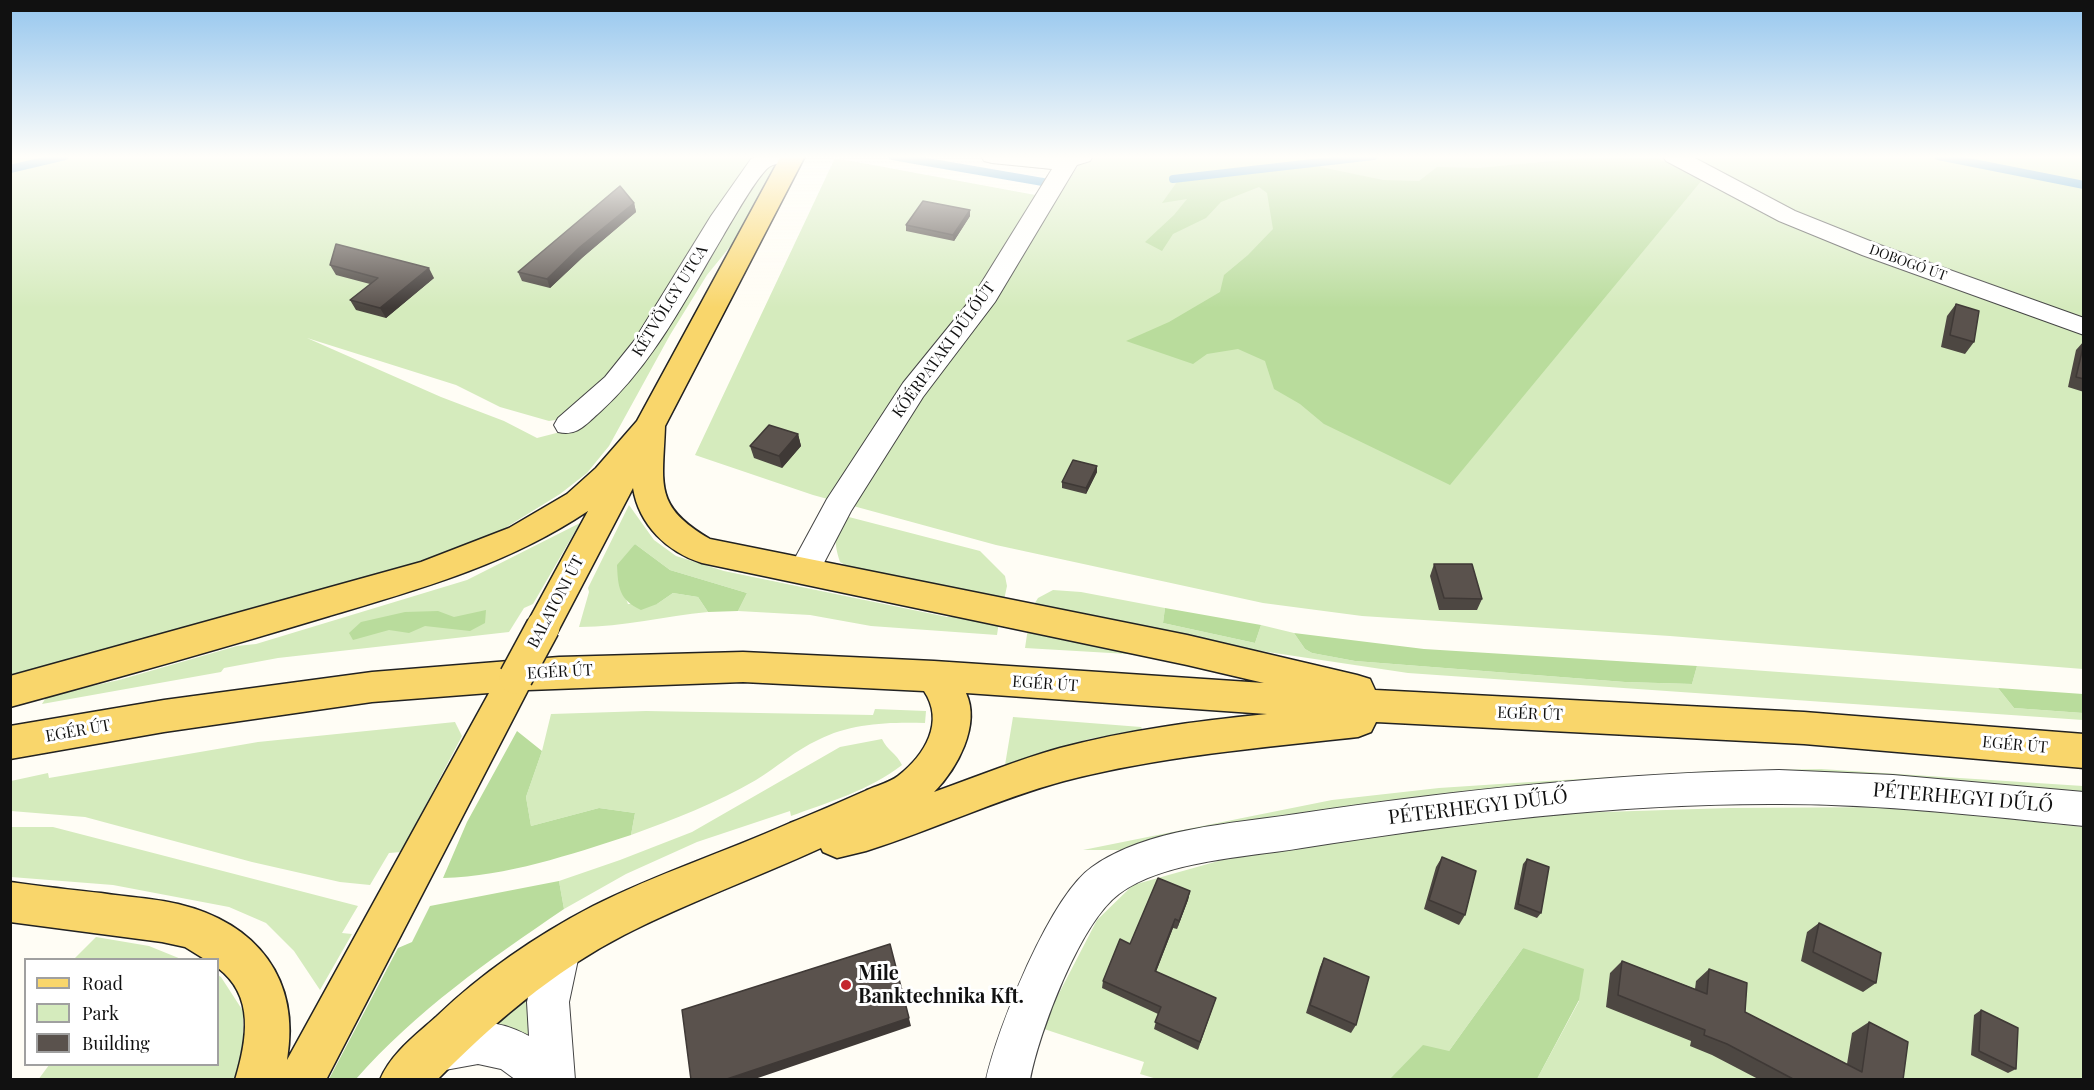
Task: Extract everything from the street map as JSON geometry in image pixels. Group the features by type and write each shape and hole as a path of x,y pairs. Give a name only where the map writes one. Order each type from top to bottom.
{"main road":[{"name":"BALATONI ÚT","path":"301,1080 766,207"},
{"path":"650,426 647,469 651,503 658,518 669,530 702,550 1187,650 1446,711"},
{"path":"10,692 434,572 487,553 533,530 580,501 650,426"},
{"name":"EGÉR ÚT","path":"17,745 299,695 483,676 731,667 934,676 1446,711 1804,728 2084,751"},
{"path":"418,1065 476,1011 560,950 607,921 664,894 765,854 911,789 935,765 949,738 953,716 950,699 934,676"},
{"path":"765,854 871,832 1003,783 1064,764 1142,747 1446,711"},
{"path":"10,902 171,923 204,934 229,949 251,967 264,991 268,1018 266,1054 258,1080"}],"street":[{"name":"KÉTVÖLGY UTCA","path":"568,425 615,382 644,346 729,207"},
{"name":"KŐÉRPATAKI DŰLŐÚT","path":"804,571 838,507 913,390 982,302 1044,207"},
{"name":"DOBOGÓ ÚT","path":"1770,207 1882,254 2084,327"},
{"name":"PÉTERHEGYI DŰLŐ","path":"1008,1080 1017,1040 1079,908 1105,880 1113,875 1143,862 1176,852 1339,825 1527,800 1606,794 1778,787 1831,788 1910,792 2084,809"},
{"path":"552,1079 548,1002 560,950"},
{"path":"418,1065 478,1042 511,1050 552,1079"}],"green space":[{"path":"11,207 732,207 644,346 568,418 549,421 500,407 456,385 307,338 441,397 504,421 537,438 568,430 625,377 652,342 673,304 738,207 753,207 737,238 707,275 670,335 609,446 587,473 560,494 497,533 407,569 11,677"},
{"path":"812,207 2083,207 2083,669 1670,636 1362,616 1263,603 996,545 813,495 695,455"},
{"path":"1181,207 1216,207 1206,218 1173,234 1162,251 1145,242"},
{"path":"1269,207 1680,207 1450,485 1324,424 1300,404 1274,389 1265,361 1238,349 1207,354 1193,364 1126,341 1169,322 1220,292 1224,275 1248,255 1273,229"},
{"path":"629,505 654,540 676,556 724,571 947,617 958,616 999,622 997,635 871,626 810,615 738,611 747,593 670,570 635,544 618,578 628,604 657,604 673,593 698,597 708,612 612,625 579,627 589,592 588,588"},
{"path":"845,516 980,551 1005,576 1007,586 1004,600 852,569 840,562 836,548 837,534"},
{"path":"580,523 533,604 524,608 509,632 278,658 224,668 221,672 42,704 47,696 119,680 237,646 256,644 467,580"},
{"path":"635,544 670,570 747,593 738,611 708,612 698,597 673,593 657,604 641,610 634,606 621,592 617,565"},
{"path":"1053,590 1081,592 1165,608 1163,623 1255,643 1261,625 1294,633 1305,649 1312,653 1355,661 1625,682 1692,684 1697,666 1998,688 2014,708 2083,713 2083,720 1408,673 1241,648 1033,606 1038,598"},
{"path":"1165,608 1261,625 1255,643 1163,623"},
{"path":"486,610 485,623 470,631 425,626 409,633 389,630 353,640 349,633 361,622 405,612 438,611 454,617"},
{"path":"1028,628 1145,655 1025,648"},
{"path":"1294,633 1424,649 1697,666 1692,684 1625,682 1355,661 1312,653 1305,649"},
{"path":"1998,688 2083,694 2083,713 2014,708"},
{"path":"875,709 926,711 925,723 870,725 831,734 802,749 756,780 726,796 631,835 635,813 599,808 531,826 526,797 542,751 551,714 646,711 873,715"},
{"path":"1013,717 1141,727 1143,730 1089,739 1005,765"},
{"path":"455,722 462,736 401,852 389,853 370,885 340,882 252,862 85,817 11,811 11,781 48,773 49,778 258,742"},
{"path":"517,731 542,751 526,797 531,826 599,808 635,813 631,835 515,869 443,878 467,822"},
{"path":"882,739 902,765 876,782 849,795 791,816 790,811 697,842 626,874 564,909 559,881 692,832 840,747"},
{"path":"1821,769 2083,786 2083,801 1878,782 1134,850 1083,850 1332,800 1439,788 1713,771"},
{"path":"1897,807 2083,827 2083,1079 1537,1079 1579,1001 1523,948 1449,1051 1390,1079 1157,1079 1140,1074 1144,1062 1041,1028 1097,920 1133,885 1229,858 1403,831 1539,814 1730,808"},
{"path":"10,827 53,827 358,906 342,933 352,934 320,990 294,951 266,923 229,907 113,885 11,877"},
{"path":"559,881 564,909 481,967 428,1009 379,1054 356,1079 329,1079 398,948 412,942 430,906"},
{"path":"96,937 149,946 179,958 75,958"},
{"path":"1523,948 1584,969 1579,1000 1537,1079 1390,1079 1423,1045 1449,1051"},
{"path":"219,976 243,1011 243,1064 238,1079 38,1080 48,1066 219,1066"},
{"path":"532,996 532,1045 496,1024"}],"building":[{"path":"595,207 629,207 580,247 547,279 518,272"},
{"path":"919,207 954,207 970,210 953,235 906,225"},
{"path":"336,244 429,268 380,308 350,300 378,278 330,265"},
{"path":"1956,304 1979,311 1974,342 1950,335"},
{"path":"2084,343 2084,379 2076,377"},
{"path":"769,425 798,434 779,456 750,446"},
{"path":"1073,460 1097,466 1086,488 1062,482"},
{"path":"1434,564 1472,564 1482,599 1444,598"},
{"path":"1442,857 1476,871 1465,915 1429,900"},
{"path":"1527,859 1549,867 1541,913 1518,904"},
{"path":"1158,878 1190,891 1179,921 1175,919 1155,971 1216,998 1200,1042 1155,1022 1161,1007 1103,981 1120,939 1130,944"},
{"path":"1819,923 1881,953 1876,983 1813,952"},
{"name":"Mile Banktechnika Kft.","path":"890,944 909,1018 724,1080 691,1080 682,1010"},
{"path":"1324,958 1369,977 1356,1025 1310,1005"},
{"path":"1622,961 1707,994 1709,969 1747,983 1745,1012 1862,1072 1869,1022 1908,1042 1903,1080 1795,1080 1727,1044 1704,1035 1705,1030 1618,995"},
{"path":"1981,1010 2018,1028 2016,1069 1979,1051"}],"place":[{"name":"Mile Banktechnika Kft.","path":"846,985"}]}
